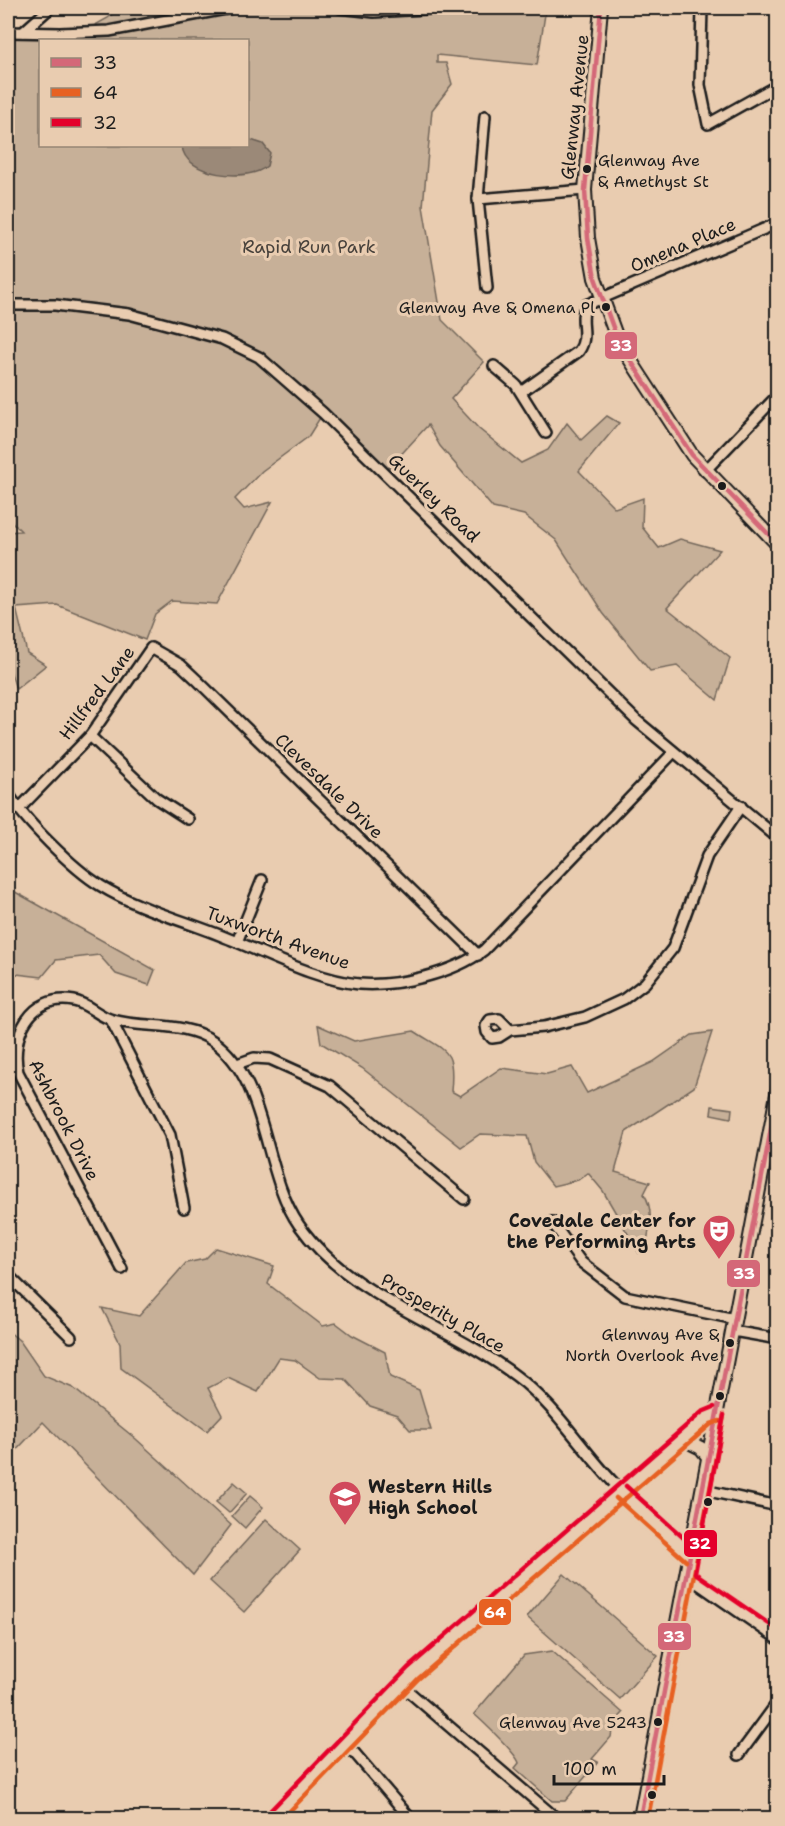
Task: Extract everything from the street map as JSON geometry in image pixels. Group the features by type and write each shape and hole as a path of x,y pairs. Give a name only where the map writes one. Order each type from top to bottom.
{"main road":[{"name":"Glenway Avenue","path":"601,8 585,190 591,261 602,297 618,341 692,455 777,545"},
{"path":"640,1818 734,1325 774,1129 777,1089"},
{"path":"683,1439 701,1448 709,1458"}],"street":[{"path":"23,32 50,8"},
{"path":"8,32 109,31 231,8"},
{"path":"340,8 374,12 440,8"},
{"path":"702,8 700,85 708,124 777,85"},
{"path":"485,116 478,199 487,288"},
{"path":"478,199 585,190"},
{"name":"Omena Place","path":"602,297 777,223"},
{"path":"520,392 579,351 585,341 584,308 602,297"},
{"name":"Guerley Road","path":"8,305 65,306 129,314 222,339 259,357 322,413 673,753 741,806 777,838"},
{"path":"494,366 520,392 546,433"},
{"path":"705,471 777,394"},
{"name":"Hillfred Lane","path":"20,809 90,736 151,648"},
{"name":"Clevesdale Drive","path":"151,648 189,673 478,955"},
{"path":"90,736 157,799 188,819"},
{"name":"Tuxworth Avenue","path":"8,793 20,809 76,866 99,885 322,975 364,984 396,982 456,968 478,955 673,753"},
{"path":"510,1030 544,1027 585,1017 624,999 645,983 673,948 706,856 741,806"},
{"path":"237,942 262,880"},
{"name":"Ashbrook Drive","path":"122,1269 18,1072 15,1051 18,1034 25,1022 40,1008 58,1001 73,1001 97,1010 111,1020 181,1029 204,1035 228,1052 237,1064"},
{"path":"111,1020 170,1135 184,1208"},
{"path":"237,1064 254,1058 270,1059 330,1086 464,1199"},
{"name":"Prosperity Place","path":"237,1064 259,1115 283,1193 299,1224 319,1250 355,1281 443,1329 516,1376 555,1413 621,1492 691,1555"},
{"path":"8,1077 18,1072"},
{"path":"552,1222 581,1262 625,1296 777,1339"},
{"path":"8,1275 71,1337"},
{"path":"273,1818 401,1685 707,1418 717,1414"},
{"path":"704,1490 777,1506"},
{"path":"687,1576 777,1639"},
{"path":"401,1685 556,1818"},
{"path":"739,1755 777,1702"},
{"path":"346,1743 410,1818"}],"green space":[{"name":"Rapid Run Park","path":"120,8 546,8 537,65 437,55 437,63 446,63 452,84 432,110 423,206 442,320 484,362 451,399 479,429 521,463 548,450 567,423 581,440 607,416 619,423 579,471 615,508 643,498 642,527 659,548 680,539 720,550 667,608 730,658 717,700 677,666 650,671 603,613 556,540 524,515 493,508 440,446 428,425 384,473 323,413 308,437 262,471 235,499 244,509 272,502 217,604 172,601 155,614 145,640 57,605 16,608 27,653 46,665 16,689 8,664 8,532 21,531 8,518 8,32 81,33 108,18"},
{"path":"8,888 155,970 149,985 116,974 99,955 56,960 42,977 8,973"},
{"path":"318,1025 354,1041 414,1031 447,1054 452,1067 451,1091 460,1096 501,1068 547,1074 572,1067 587,1093 653,1062 692,1035 712,1032 694,1087 626,1132 615,1172 650,1182 644,1194 650,1214 645,1251 639,1253 603,1191 588,1173 578,1180 553,1186 534,1162 527,1136 480,1134 461,1147 362,1068 321,1043"},
{"path":"712,1106 732,1109 731,1118 711,1114"},
{"path":"216,1248 274,1266 268,1284 323,1326 336,1323 352,1335 385,1352 390,1377 419,1390 431,1430 410,1430 397,1415 370,1406 345,1379 320,1378 295,1360 279,1358 258,1392 228,1378 208,1388 222,1415 207,1431 121,1368 120,1343 102,1308 139,1316 186,1263 205,1259"},
{"path":"8,1331 20,1341 44,1376 73,1388 136,1439 231,1525 193,1575 43,1422 8,1459"},
{"path":"234,1482 247,1493 229,1513 216,1502"},
{"path":"250,1496 263,1507 245,1528 232,1516"},
{"path":"266,1519 300,1550 244,1612 210,1581"},
{"path":"564,1574 658,1656 620,1699 527,1617"},
{"path":"552,1651 623,1713 613,1724 611,1737 592,1759 598,1762 565,1801 552,1801 515,1768 519,1763 517,1759 474,1714 524,1655"}],"shaded area":[{"path":"249,139 263,144 270,153 267,166 258,171 232,175 205,170 193,164 185,156 182,147 249,147"}],"transit line":[{"name":"33","path":"601,8 585,190 588,238 595,278 618,341 692,455 778,544"},
{"name":"33","path":"640,1818 778,1092"},
{"name":"32","path":"268,1813 408,1668 702,1412 714,1407"},
{"name":"64","path":"648,1818 724,1415"},
{"name":"32","path":"724,1415 695,1573 778,1630"},
{"name":"64","path":"283,1818 418,1679 711,1424 720,1421"},
{"name":"32","path":"626,1486 696,1549"},
{"name":"64","path":"616,1498 686,1561"}],"place":[{"name":"Glenway Ave & Amethyst St","path":"587,169"},
{"name":"Glenway Ave & Omena Pl","path":"606,307"},
{"name":"Covedale Center for the Performing Arts","path":"719,1260"},
{"name":"Glenway Ave & North Overlook Ave","path":"730,1343"},
{"name":"Western Hills High School","path":"345,1526"},
{"name":"Glenway Ave 5243","path":"658,1722"}]}
